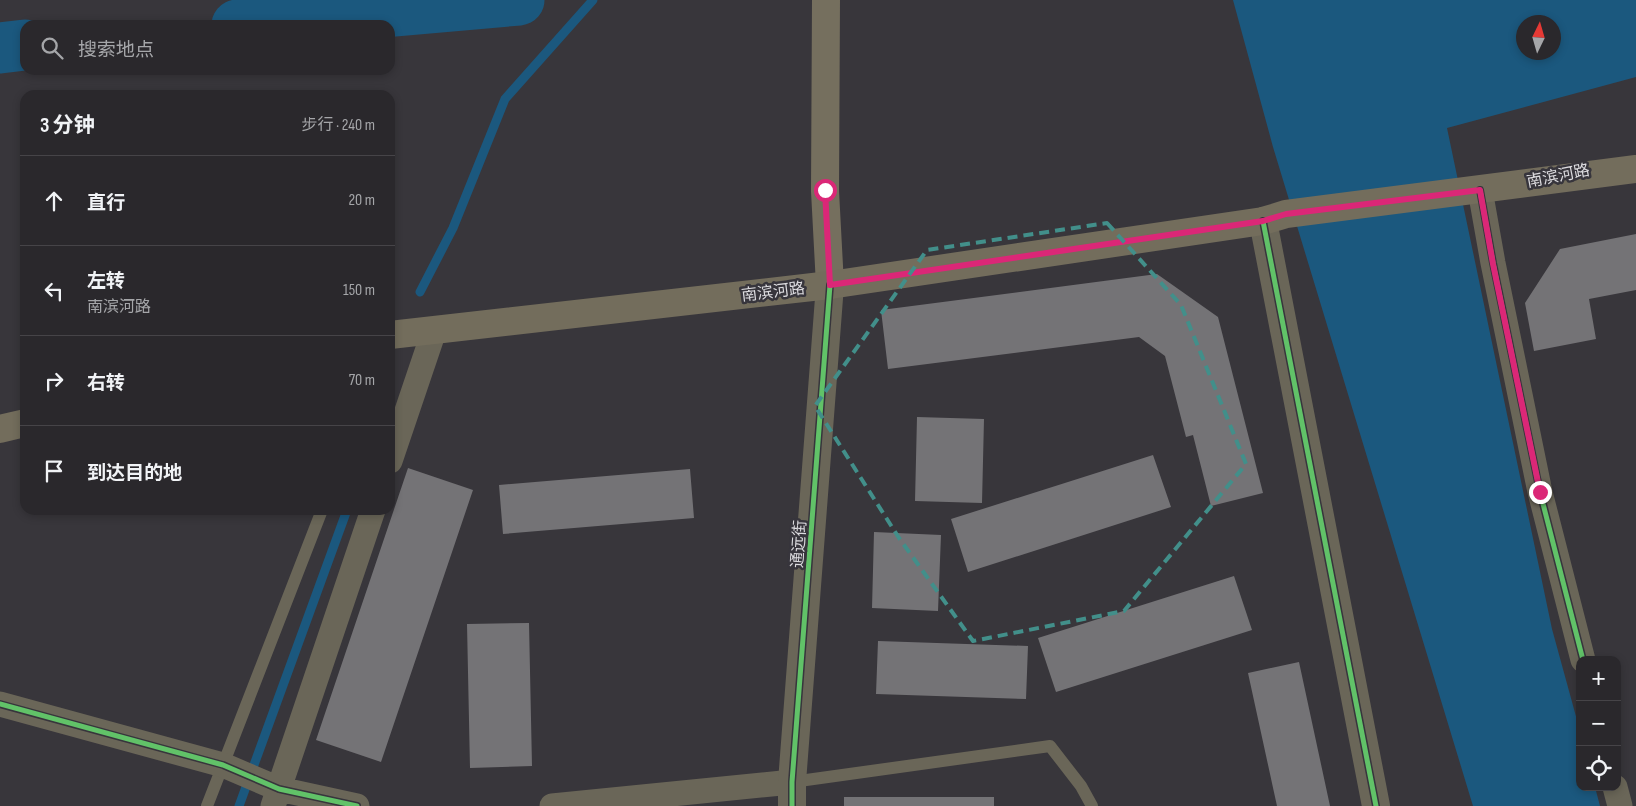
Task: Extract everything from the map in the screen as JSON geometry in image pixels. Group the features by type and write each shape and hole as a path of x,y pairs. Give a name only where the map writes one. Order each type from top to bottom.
{"main road":[{"path":"826,0 825,190 830,285"},
{"name":"南滨河路","path":"1472,191 1636,160"},
{"name":"南滨河路","path":"395,335 830,285 1275,218 1636,169"},
{"path":"0,429 20,424"}],"street":[{"path":"1472,191 1495,273 1540,492 1582,656"},
{"path":"1275,218 1376,806"},
{"name":"通远街","path":"792,794 830,285"},
{"path":"395,446 434,331"},
{"path":"273,793 372,515"},
{"path":"0,704 231,769 273,793 357,806"},
{"path":"1616,791 1620,806"},
{"path":"552,806 792,794"}],"lane":[{"path":"207,806 231,769 320,515"},
{"path":"792,794 1050,746 1081,786 1092,806"}],"highlighted area":[{"path":"1107,223 1181,305 1246,464 1124,611 973,641 899,538 815,406 927,250"}],"water":[{"path":"1233,0 1636,0 1636,77 1447,128 1552,629 1576,716 1576,791 1596,791 1600,806 1473,806 1273,147"}],"building":[{"path":"1636,234 1636,290 1589,299 1596,339 1534,351 1525,303 1560,249"},
{"path":"1157,274 1218,317 1263,493 1211,506 1193,435 1186,437 1165,356 1139,337 888,369 881,310"},
{"path":"917,417 984,419 982,503 915,501"},
{"path":"1153,455 1171,507 968,572 951,519"},
{"path":"408,468 473,490 381,762 316,740 392,515 395,515 395,506"},
{"path":"690,469 694,518 503,534 499,485"},
{"path":"874,532 941,535 938,611 872,608"},
{"path":"1234,576 1252,630 1056,692 1038,638"},
{"path":"529,623 532,766 470,768 467,624"},
{"path":"878,641 1028,646 1026,699 876,694"},
{"path":"1299,662 1330,806 1277,806 1248,673"},
{"path":"844,797 994,797 994,806 844,806"}],"waterway":[{"path":"293,20 519,0"},
{"path":"420,292 453,228 505,99 593,0"},
{"path":"0,48 20,46"},
{"path":"239,806 345,515"}],"cycle path":[{"path":"1480,190 1540,492 1582,656"},
{"path":"1263,221 1376,806"},
{"path":"792,806 792,782 830,285"},
{"path":"0,704 223,765 279,789 357,806"}],"route":[{"path":"825,190 830,285 1263,221 1286,214 1480,190 1493,264 1540,492"}]}
